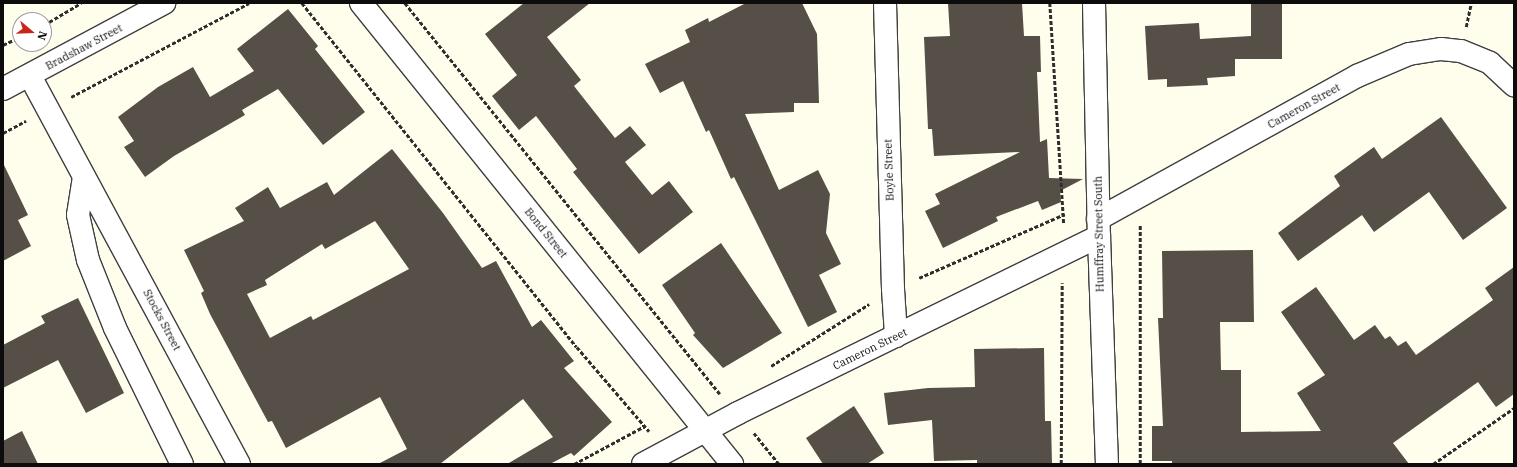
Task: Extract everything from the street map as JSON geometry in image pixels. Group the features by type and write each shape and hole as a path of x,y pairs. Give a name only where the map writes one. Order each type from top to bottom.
{"street":[{"name":"Bradshaw Street","path":"3,89 30,76 164,3"},
{"name":"Bond Street","path":"361,3 732,464"},
{"name":"Boyle Street","path":"885,3 892,289 896,336"},
{"name":"Humffray Street South","path":"1094,3 1099,227 1107,464"},
{"name":"Cameron Street","path":"643,464 738,413 896,336 1099,227 1140,196 1357,76 1409,54 1441,49 1461,51 1490,62 1514,85"},
{"name":"Stocks Street","path":"30,76 239,464"},
{"path":"84,177 78,216 88,260 115,328 182,464"}],"path":[{"path":"52,20 81,3"},
{"path":"48,110 249,3"},
{"path":"302,3 577,347 645,426 574,464"},
{"path":"406,3 722,396"},
{"path":"1140,196 1140,464"},
{"path":"768,368 892,289 1065,214"},
{"path":"1433,464 1514,408"},
{"path":"738,413 779,464"}],"building":[{"path":"524,3 590,3 547,37 581,80 574,86 615,138 630,126 646,145 625,162 652,195 669,181 693,212 639,254 573,172 577,169 536,116 519,130 492,96 517,75 485,34"},
{"path":"746,3 802,3 817,34 819,103 794,103 794,112 745,114 779,190 818,170 830,194 826,233 841,264 819,275 837,312 808,327 734,177 731,179 709,130 706,132 683,81 660,93 645,64 690,42 685,30 708,18 709,22"},
{"path":"948,3 1022,3 1024,36 1040,36 1041,72 1037,72 1040,142 1047,139 1049,178 1083,179 1060,191 1061,202 1042,210 1038,201 996,217 998,221 943,248 925,211 940,204 935,194 1020,152 934,156 932,129 928,129 924,37 950,36"},
{"path":"1251,3 1282,3 1282,59 1235,59 1235,76 1207,78 1208,85 1167,87 1167,79 1148,80 1145,26 1199,23 1200,39 1251,36"},
{"path":"288,9 318,46 315,49 365,112 323,145 278,89 242,110 245,115 174,156 145,177 124,147 134,141 118,117 158,87 193,67 210,97 254,71 237,49"},
{"path":"1441,117 1507,208 1463,240 1429,192 1374,232 1362,215 1298,261 1278,233 1340,186 1334,176 1374,147 1382,159"},
{"path":"392,149 443,213 482,268 496,261 532,327 541,320 574,361 564,368 612,422 574,456 571,453 550,464 507,464 553,437 523,399 440,464 378,464 407,449 380,397 286,448 272,421 268,422 210,314 201,293 204,291 184,250 244,221 235,208 268,187 280,208 327,182 334,195","holes":["375,221 409,269 313,320 311,316 270,338 247,294 267,285 265,280 322,244 325,249"]},
{"path":"3,163 28,215 18,220 31,246 3,261"},
{"path":"721,243 782,333 723,368 693,335 695,333 662,285"},
{"path":"1253,250 1254,322 1220,322 1221,370 1241,370 1241,432 1321,431 1297,393 1325,375 1281,312 1316,287 1354,340 1375,325 1385,339 1390,336 1398,346 1406,341 1416,355 1493,300 1485,288 1514,267 1514,394 1496,407 1478,382 1393,443 1409,464 1172,464 1172,461 1152,461 1152,426 1163,426 1158,318 1163,318 1162,251"},
{"path":"78,298 124,393 86,413 58,360 3,388 3,345 45,323 41,316"},
{"path":"1044,348 1045,421 1051,421 1052,464 977,464 977,460 934,461 932,420 888,425 884,393 928,388 975,387 974,349"},
{"path":"854,406 884,453 867,464 823,464 806,438"},
{"path":"22,431 38,464 3,464 3,441"}]}
